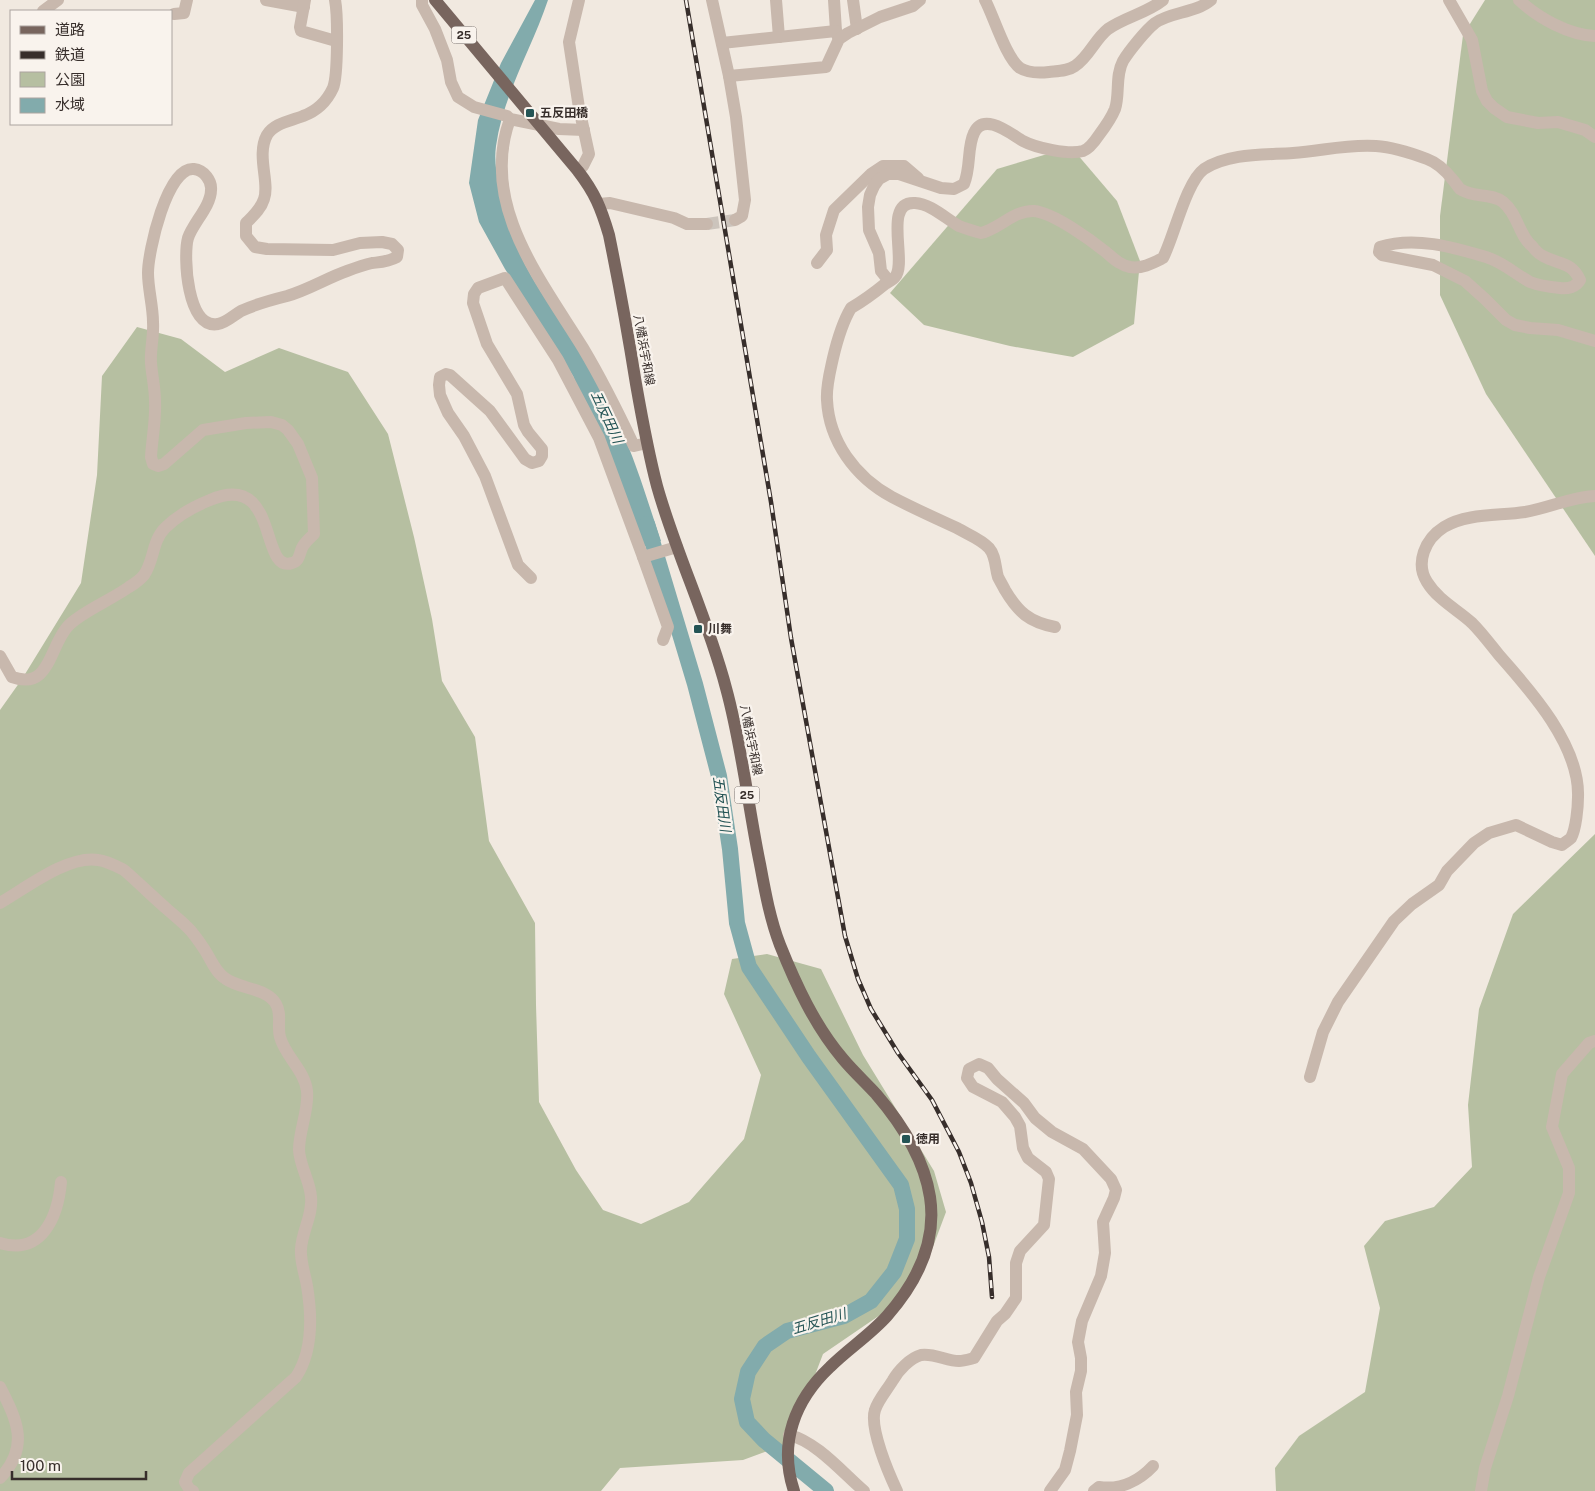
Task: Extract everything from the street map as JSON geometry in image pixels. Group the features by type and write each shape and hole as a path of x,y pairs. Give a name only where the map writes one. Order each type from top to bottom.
{"main road":[{"name":"八幡浜宇和線","path":"435,0 578,171 599,204 609,235 647,443 657,485 673,549 702,613 726,688 736,729 765,894 779,942 802,994 821,1030 842,1059 877,1095 911,1142 925,1173 930,1198 931,1219 927,1249 919,1270 885,1318 830,1367 803,1398 788,1439 788,1465 793,1487"}],"street":[{"path":"44,10 58,0"},
{"path":"174,14 184,13 187,0"},
{"path":"266,0 305,4 300,27 301,31 336,41"},
{"path":"0,656 12,677 22,680 36,677 45,669 60,637 67,627 77,618 112,599 144,575 158,537 166,527 201,504 220,495 242,495 256,505 277,559 284,564 292,563 298,559 302,547 314,534 312,478 298,444 282,425 271,422 246,423 203,430 164,464 158,466 153,464 151,457 155,401 151,363 153,322 148,274 149,256 157,223 168,192 183,172 193,169 202,172 209,181 211,190 209,200 190,232 186,247 188,282 192,303 201,317 210,324 219,324 259,303 292,294 346,271 370,264 389,262 397,258 398,250 392,244 382,242 360,244 333,250 267,249 255,247 246,236 246,224 260,208 266,197 262,160 266,136 273,127 305,116 323,105 333,88 336,76 335,0"},
{"path":"422,0 422,5 441,44 451,82 458,97 474,107 509,118 559,129 584,130"},
{"path":"578,171 589,154 569,42 580,0"},
{"path":"712,0 736,117 745,200 742,216 735,220"},
{"path":"776,0 779,37"},
{"path":"729,76 826,67 838,35 834,0"},
{"path":"853,0 857,28"},
{"path":"722,43 779,37 838,35 880,17 913,6 920,0"},
{"path":"985,0 1012,60 1021,69 1038,73 1074,68 1107,30 1125,19 1158,4 1162,0"},
{"path":"889,281 881,271 879,253 869,230 868,207 870,195 879,179 888,174 899,174 940,188 954,189 964,184 968,173 971,141 974,132 978,127 984,125 1003,128 1024,142 1043,148 1074,152 1085,150 1096,140 1108,124 1115,108 1118,74 1122,62 1130,51 1156,23 1200,7 1211,0"},
{"path":"1449,0 1472,40 1482,91 1487,101 1494,108 1507,117 1538,123 1558,122 1585,130 1595,137"},
{"path":"1519,0 1543,18 1564,28 1588,36 1595,36"},
{"path":"509,118 504,135 502,178 512,226 545,289 605,385 634,446 647,443"},
{"path":"1055,627 1040,624 1014,605 998,578 990,548 967,534 889,495 855,468 844,454 836,438 827,400 828,380 838,339 846,316 851,308 896,277 899,265 896,226 903,208 910,204 922,204 959,226 981,233 1018,214 1039,212 1066,225 1119,263 1130,267 1138,267 1163,258 1184,202 1196,179 1203,170 1220,161 1246,156 1294,153 1350,145 1378,146 1401,150 1428,159 1441,166 1460,189 1503,202 1514,213 1529,244 1543,256 1571,267 1580,280 1571,288 1545,287 1530,282 1494,260 1446,246 1410,242 1388,244 1380,246 1379,252 1382,255 1433,265 1465,281 1506,320 1530,328 1558,330 1595,341"},
{"path":"817,263 827,250 826,235 834,210 871,174 883,166 904,166 924,182"},
{"path":"599,204 610,203 674,218 687,224 707,224"},
{"path":"531,578 518,565 485,476 464,436 448,413 440,395 439,385 440,378 446,374 450,375 490,412 525,459 532,463 539,461 542,456 542,449 524,425 517,394 488,344 473,303 474,294 478,288 505,278 558,360 599,438 645,557 668,627 663,640"},
{"path":"1310,1076 1323,1032 1338,1002 1394,921 1412,904 1439,885 1447,871 1474,843 1489,833 1516,825 1562,845 1571,838 1575,823 1578,788 1572,758 1564,741 1528,687 1472,623 1444,601 1428,583 1421,562 1422,554 1433,536 1454,522 1526,512 1573,499 1595,496"},
{"path":"645,557 673,549"},
{"path":"0,903 51,873 74,862 98,860 124,870 189,929 203,946 217,971 225,979 261,992 273,1000 277,1006 279,1016 280,1038 307,1089 299,1150 300,1164 310,1189 312,1200 300,1251 310,1320 308,1351 303,1367 296,1378 189,1473 185,1482 190,1490 193,1491"},
{"path":"1480,1491 1508,1396 1539,1277 1569,1194 1569,1168 1552,1127 1562,1074 1588,1043 1595,1041"},
{"path":"897,1491 881,1451 874,1421 879,1401 896,1376 906,1365 920,1355 960,1361 974,1358 996,1321 1005,1314 1016,1298 1016,1262 1020,1252 1044,1225 1050,1179 1046,1172 1028,1158 1023,1148 1020,1126 1011,1112 1002,1102 973,1087 966,1078 969,1069 979,1064 988,1068 996,1079 1024,1103 1035,1118 1052,1132 1082,1149 1111,1179 1116,1190 1103,1222 1105,1253 1100,1276 1082,1321 1078,1342 1082,1358 1076,1392 1077,1415 1070,1451 1065,1470 1050,1491"},
{"path":"0,1243 21,1245 38,1238 50,1224 59,1201 61,1182"},
{"path":"0,1387 14,1415 18,1429 18,1446 14,1458 0,1478"},
{"path":"788,1439 800,1438 825,1456 864,1491"},
{"path":"1094,1491 1099,1487 1108,1488 1125,1485 1143,1476 1153,1466"}],"green space":[{"path":"1485,0 1595,0 1595,556 1486,394 1440,295 1440,216 1463,35"},
{"path":"1071,147 1117,201 1140,261 1134,324 1073,357 1010,346 924,325 890,293 997,169"},
{"path":"137,327 181,339 225,372 279,348 348,372 388,434 432,619 442,681 475,737 489,841 535,923 539,1102 576,1170 603,1210 641,1224 689,1202 744,1139 761,1075 724,994 732,959 767,954 821,969 863,1055 934,1171 946,1212 928,1260 883,1313 823,1354 789,1443 743,1460 620,1468 601,1491 0,1491 0,710 22,679 81,583 97,475 102,376"},
{"path":"1595,834 1595,1491 1276,1491 1275,1468 1299,1436 1365,1392 1380,1308 1364,1246 1385,1221 1434,1207 1472,1167 1468,1105 1479,1009 1513,914"}],"water":[{"path":"535,0 548,0 511,90 496,146 495,162 501,194 522,259 570,336 607,401 632,455 661,541 643,547 573,376 505,269 479,222 469,183 478,120 501,63"}],"waterway":[{"name":"五反田川","path":"647,524 695,684 719,776 730,849 737,923 749,967 809,1057 901,1185 907,1209 907,1239 894,1272 871,1301 844,1316 787,1331 765,1346 748,1372 742,1399 747,1422 764,1440 826,1491"}],"tunnel":[{"path":"707,224 735,220"}],"railway":[{"path":"686,0 771,502 791,638 845,936 858,979 871,1009 898,1053 932,1100 959,1152 971,1183 982,1222 989,1257 992,1297"}],"place":[{"name":"五反田橋","path":"530,113"},
{"name":"川舞","path":"698,629"},
{"name":"徳用","path":"906,1139"}]}
